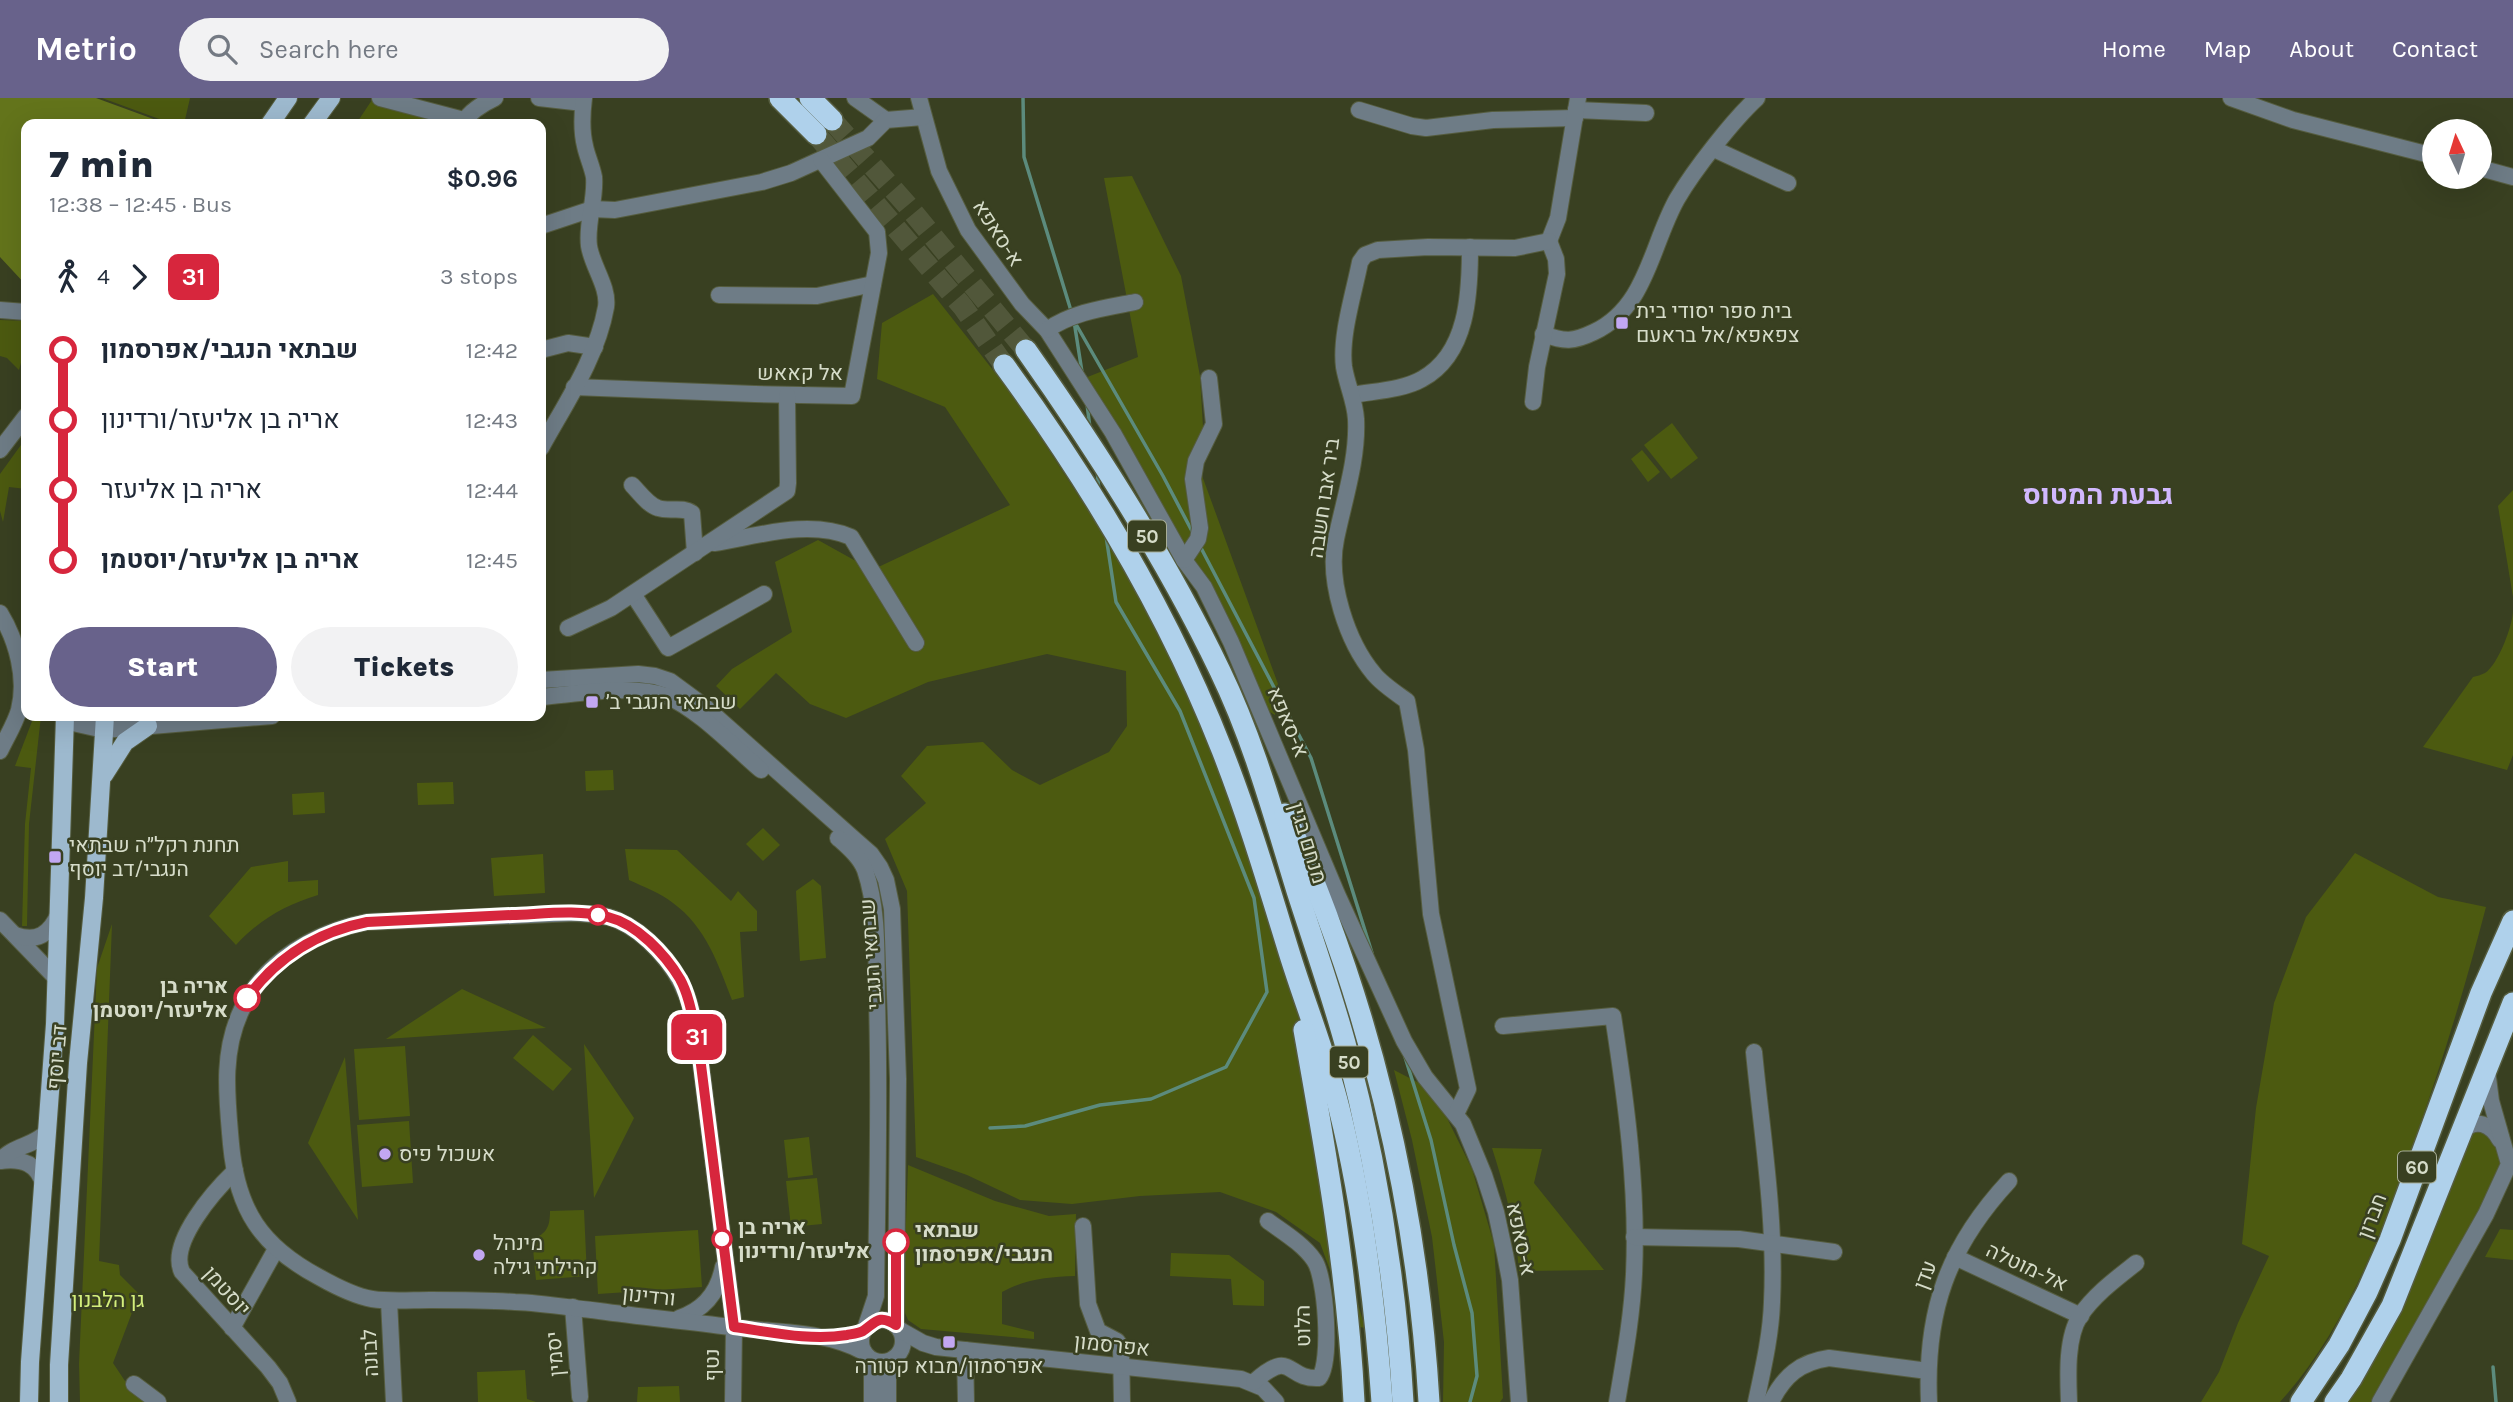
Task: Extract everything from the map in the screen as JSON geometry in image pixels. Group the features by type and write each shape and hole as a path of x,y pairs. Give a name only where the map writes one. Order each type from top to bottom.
{"highway":[{"path":"780,98 816,134"},
{"path":"810,98 832,120"},
{"name":"מנחם בגין","path":"1026,350 1071,414 1138,520 1220,670 1248,733 1344,1040 1359,1100 1384,1227 1403,1402"},
{"name":"50","path":"1004,365 1048,425 1126,551 1191,678 1243,805 1332,1083 1353,1173 1370,1273 1382,1402"},
{"path":"1248,733 1303,854 1333,930 1374,1063 1400,1166 1414,1251 1429,1402"},
{"name":"חברון","path":"2301,1402 2339,1345 2390,1240 2481,993 2513,921"},
{"path":"1290,956 1330,1185 1354,1402"},
{"name":"60","path":"2335,1402 2392,1306 2513,1003"}],"main road":[{"path":"273,119 288,98"},
{"path":"316,119 331,98"},
{"name":"דב יוסף","path":"29,1402 57,979 64,721"},
{"name":"דב יוסף","path":"59,1402 78,1063 94,898 106,721"},
{"path":"101,781 117,751 132,736 148,726"}],"street":[{"path":"380,98 453,119"},
{"path":"466,119 482,104 495,98"},
{"path":"538,98 584,101 584,144 594,177 587,233 607,305 595,347 546,439"},
{"path":"855,98 886,120"},
{"name":"א-סאפא","path":"919,98 939,171 968,230 1014,293 1047,330 1113,433 1184,560 1204,587 1231,642 1337,894 1404,1041 1425,1077 1463,1124 1496,1212 1505,1254 1510,1280 1519,1402"},
{"path":"1543,334 1570,341 1600,330 1621,315 1638,290 1679,196 1757,98"},
{"path":"2231,98 2293,120 2422,153"},
{"path":"1359,110 1426,128 1577,109 1646,113"},
{"path":"1533,402 1536,367 1557,274 1556,259 1549,240 1558,218 1577,109"},
{"path":"546,224 592,209 615,210 761,183 791,173 867,138 886,120 923,117"},
{"path":"1714,149 1788,183"},
{"name":"אל קאאש","path":"574,387 852,396 879,253 877,232 821,160"},
{"path":"2492,171 2513,177"},
{"name":"ביר אבו חשבה","path":"1456,1114 1468,1089 1432,914 1416,750 1407,701 1375,676 1358,651 1342,613 1333,563 1354,450 1356,419 1353,395 1344,368 1344,346 1360,262 1366,255 1378,250 1515,248 1549,240"},
{"path":"1353,395 1421,380 1434,370 1447,354 1457,339 1466,313 1470,247"},
{"path":"719,295 817,296 873,284"},
{"path":"1047,330 1076,314 1135,302"},
{"path":"0,310 21,312"},
{"path":"546,349 568,343 595,347"},
{"path":"1184,560 1198,539 1200,528 1193,479 1196,461 1214,424 1209,378"},
{"path":"568,628 611,608 786,491 787,395"},
{"path":"0,450 21,423"},
{"path":"632,485 655,508 686,509 692,513 701,549"},
{"path":"701,549 812,528 851,537 916,643"},
{"path":"633,594 668,648 764,594"},
{"path":"0,613 17,650 21,684"},
{"name":"שבתאי הנגבי","path":"546,680 638,674 670,681 704,706 856,840 880,867 889,892 895,959 898,1327"},
{"name":"שבתאי הנגבי","path":"546,697 640,691 677,701 688,707 849,847 863,866 873,911 879,1079 877,1296 865,1329"},
{"path":"0,751 18,713 21,698"},
{"path":"118,721 148,726 206,721"},
{"name":"נטף","path":"235,1171 228,1105 227,1060 230,1039 245,1002 257,984 293,952 334,930 367,922 552,913 608,916 630,927 656,950 680,979 687,996 698,1041 734,1327 733,1402"},
{"path":"15,935 32,939 43,936 53,926 59,914"},
{"path":"0,920 57,979"},
{"path":"1503,1026 1613,1016 1629,1133 1634,1237 1631,1307 1617,1402"},
{"path":"1754,1052 1772,1245 1772,1305 1756,1402"},
{"path":"2380,1402 2486,1214 2509,1164 2491,1101 2487,1068"},
{"path":"2461,1132 2472,1124 2484,1124 2496,1133 2507,1151"},
{"path":"0,1161 9,1152 38,1140 47,1132"},
{"path":"0,1161 29,1163 38,1171 44,1186"},
{"name":"ורדינון","path":"235,1171 251,1220 276,1249 297,1265 333,1284 370,1298 389,1301 516,1302 573,1307 820,1337 847,1344 865,1354"},
{"name":"יוסטמן","path":"235,1171 205,1201 179,1254 178,1265 268,1367 288,1402"},
{"name":"עדן","path":"1929,1402 1928,1371 1936,1306 1955,1257 1980,1214 2009,1181"},
{"name":"הלוט","path":"1254,1382 1269,1369 1279,1365 1288,1366 1311,1378 1319,1378 1325,1365 1324,1301 1320,1269 1303,1247 1268,1221"},
{"path":"1083,1226 1090,1313 1098,1331 1117,1340 1121,1347 1122,1402"},
{"path":"1634,1237 1739,1239 1834,1252"},
{"path":"232,1328 276,1249"},
{"name":"אל-מוטלה","path":"1955,1257 2081,1316"},
{"path":"675,1320 700,1309 710,1298 721,1278 724,1258"},
{"name":"אל-מוטלה","path":"2069,1402 2071,1352 2076,1326 2081,1316 2115,1280 2136,1264"},
{"name":"לבונה","path":"389,1301 394,1402"},
{"name":"יסמין","path":"573,1307 580,1397"},
{"path":"872,1402 872,1374 861,1342 865,1329 872,1322 884,1320 898,1327 903,1343 888,1377 888,1402"},
{"name":"אפרסמון","path":"898,1327 923,1343 936,1347 1254,1382"},
{"name":"ורדינון","path":"820,1337 865,1329"},
{"name":"אפרסמון","path":"896,1356 936,1347"},
{"path":"965,1350 966,1402"},
{"path":"865,1354 883,1362 896,1356"},
{"path":"1770,1402 1794,1370 1815,1360 1829,1358 1928,1371"},
{"path":"1254,1382 1264,1388 1276,1402"},
{"path":"134,1384 158,1402"}],"green space":[{"path":"0,98 96,98 153,119 21,119 21,280 0,257"},
{"path":"102,98 190,98 185,119 159,119"},
{"path":"372,100 429,112 443,119 359,119"},
{"path":"1132,176 1181,276 1200,376 1203,427 1200,470 1278,684 1275,715 1265,709 1085,378 1138,357 1104,178"},
{"path":"933,294 1015,398 1117,555 1186,679 1340,1103 1336,1201 1365,1328 1339,1323 1337,1289 1320,1243 1276,1212 1220,1192 1140,1196 1072,1204 1020,1200 967,1175 916,1157 907,891 885,839 926,803 901,776 927,746 983,742 1012,770 1040,785 1109,752 1127,726 1126,671 1047,654 928,682 846,718 810,704 776,673 740,709 716,686 732,669 792,632 775,562 818,540 872,570 1010,505 945,407 877,379 882,323"},
{"path":"0,320 21,321 19,370 7,358 0,356"},
{"path":"1672,423 1698,458 1671,479 1644,445"},
{"path":"21,445 21,488 9,487 3,522 0,511 0,474"},
{"path":"1642,450 1660,472 1648,482 1631,459"},
{"path":"2513,490 2513,597 2498,506"},
{"path":"2513,610 2513,755 2507,770 2423,747 2473,677 2485,673 2495,662 2508,634"},
{"path":"32,721 40,721 29,824 27,926 22,926 25,824 31,768 15,766"},
{"path":"613,770 614,790 586,791 585,771"},
{"path":"453,782 454,804 418,805 417,783"},
{"path":"324,792 325,813 293,815 292,794"},
{"path":"763,828 780,845 763,861 746,844"},
{"path":"625,849 677,850 731,901 738,891 757,911 757,931 740,932 744,997 732,1000 710,947 694,923 663,896 629,880"},
{"path":"2355,853 2438,897 2486,907 2470,967 2433,1086 2388,1213 2359,1280 2324,1344 2280,1402 2201,1402 2219,1372 2269,1256 2242,1244 2256,1108 2274,1003 2306,917"},
{"path":"543,854 545,893 494,896 491,858"},
{"path":"288,861 288,882 318,880 318,895 273,914 236,945 209,916 251,867"},
{"path":"813,879 821,886 826,958 800,961 796,891"},
{"name":"גן הלבנון","path":"112,924 99,1261 119,1265 120,1275 139,1294 113,1363 125,1381 153,1402 80,1402 79,1364 97,968"},
{"path":"462,989 546,1028 386,1039"},
{"path":"533,1035 572,1069 553,1091 513,1058"},
{"path":"584,1044 634,1118 594,1198"},
{"path":"405,1046 410,1116 359,1120 354,1049"},
{"path":"345,1057 358,1220 308,1143"},
{"path":"1394,1070 1423,1085 1447,1118 1472,1169 1494,1244 1503,1398 1500,1402 1443,1402 1444,1342 1432,1237"},
{"name":"אשכול פיס","path":"409,1121 413,1183 362,1187 357,1125"},
{"path":"2479,1127 2498,1148 2503,1159 2482,1205 2372,1402 2345,1402 2430,1243 2475,1128"},
{"path":"809,1137 813,1175 788,1178 784,1140"},
{"path":"1492,1148 1542,1149 1534,1183 1604,1270 1519,1271 1509,1209"},
{"path":"908,1165 995,1201 1049,1216 1076,1214 1075,1276 1037,1280 1002,1292 1002,1324 1034,1332 1034,1339 921,1329 908,1320 903,1308"},
{"path":"817,1178 822,1224 791,1227 786,1181"},
{"path":"584,1210 587,1276 536,1280 532,1239 547,1229 550,1211"},
{"path":"2500,1229 2513,1230 2513,1260 2485,1257"},
{"path":"698,1230 702,1287 598,1294 595,1236"},
{"path":"1171,1253 1229,1255 1264,1281 1264,1306 1233,1305 1231,1279 1170,1276"},
{"path":"525,1370 527,1399 536,1402 478,1402 477,1372"},
{"path":"679,1386 680,1402 637,1402 638,1387"}],"waterway":[{"path":"1023,98 1024,157 1072,314"},
{"path":"1074,321 1082,372"},
{"path":"1077,326 1193,533"},
{"path":"1087,404 1090,428"},
{"path":"1097,470 1099,490"},
{"path":"990,1128 1025,1126 1100,1105 1151,1099 1226,1067 1267,992 1254,898 1180,711 1116,602 1106,536"},
{"path":"1200,546 1311,758 1372,953"},
{"path":"1405,1057 1431,1140 1472,1313 1477,1376 1470,1402"},
{"path":"2493,1367 2496,1402"}],"tunnel":[{"path":"832,120 907,205 1026,350"},
{"path":"816,134 963,307 1004,365"}],"bus line":[{"name":"31","path":"247,998 274,967 293,952 315,938 349,926 367,922 552,913 608,916 630,927 656,950 680,979 687,996 698,1041 734,1327 820,1337 854,1334 878,1320 890,1321 896,1325 896,1242"}],"place":[{"name":"בית ספר יסודי בית צפאפא/אל בראעם","path":"1622,323"},
{"name":"שבתאי הנגבי ב׳","path":"592,702"},
{"name":"תחנת רקל״ה שבתאי הנגבי/דב יוסף","path":"55,857"},
{"name":"אריה בן אליעזר/יוסטמן","path":"247,998"},
{"name":"אשכול פיס","path":"385,1154"},
{"name":"אריה בן אליעזר/ורדינון","path":"722,1239"},
{"name":"שבתאי הנגבי/אפרסמון","path":"896,1242"},
{"name":"מינהל קהילתי גילה","path":"479,1255"},
{"name":"אפרסמון/מבוא קטורה","path":"949,1342"}],"district":[{"name":"גבעת המטוס","path":"2098,494"}]}
